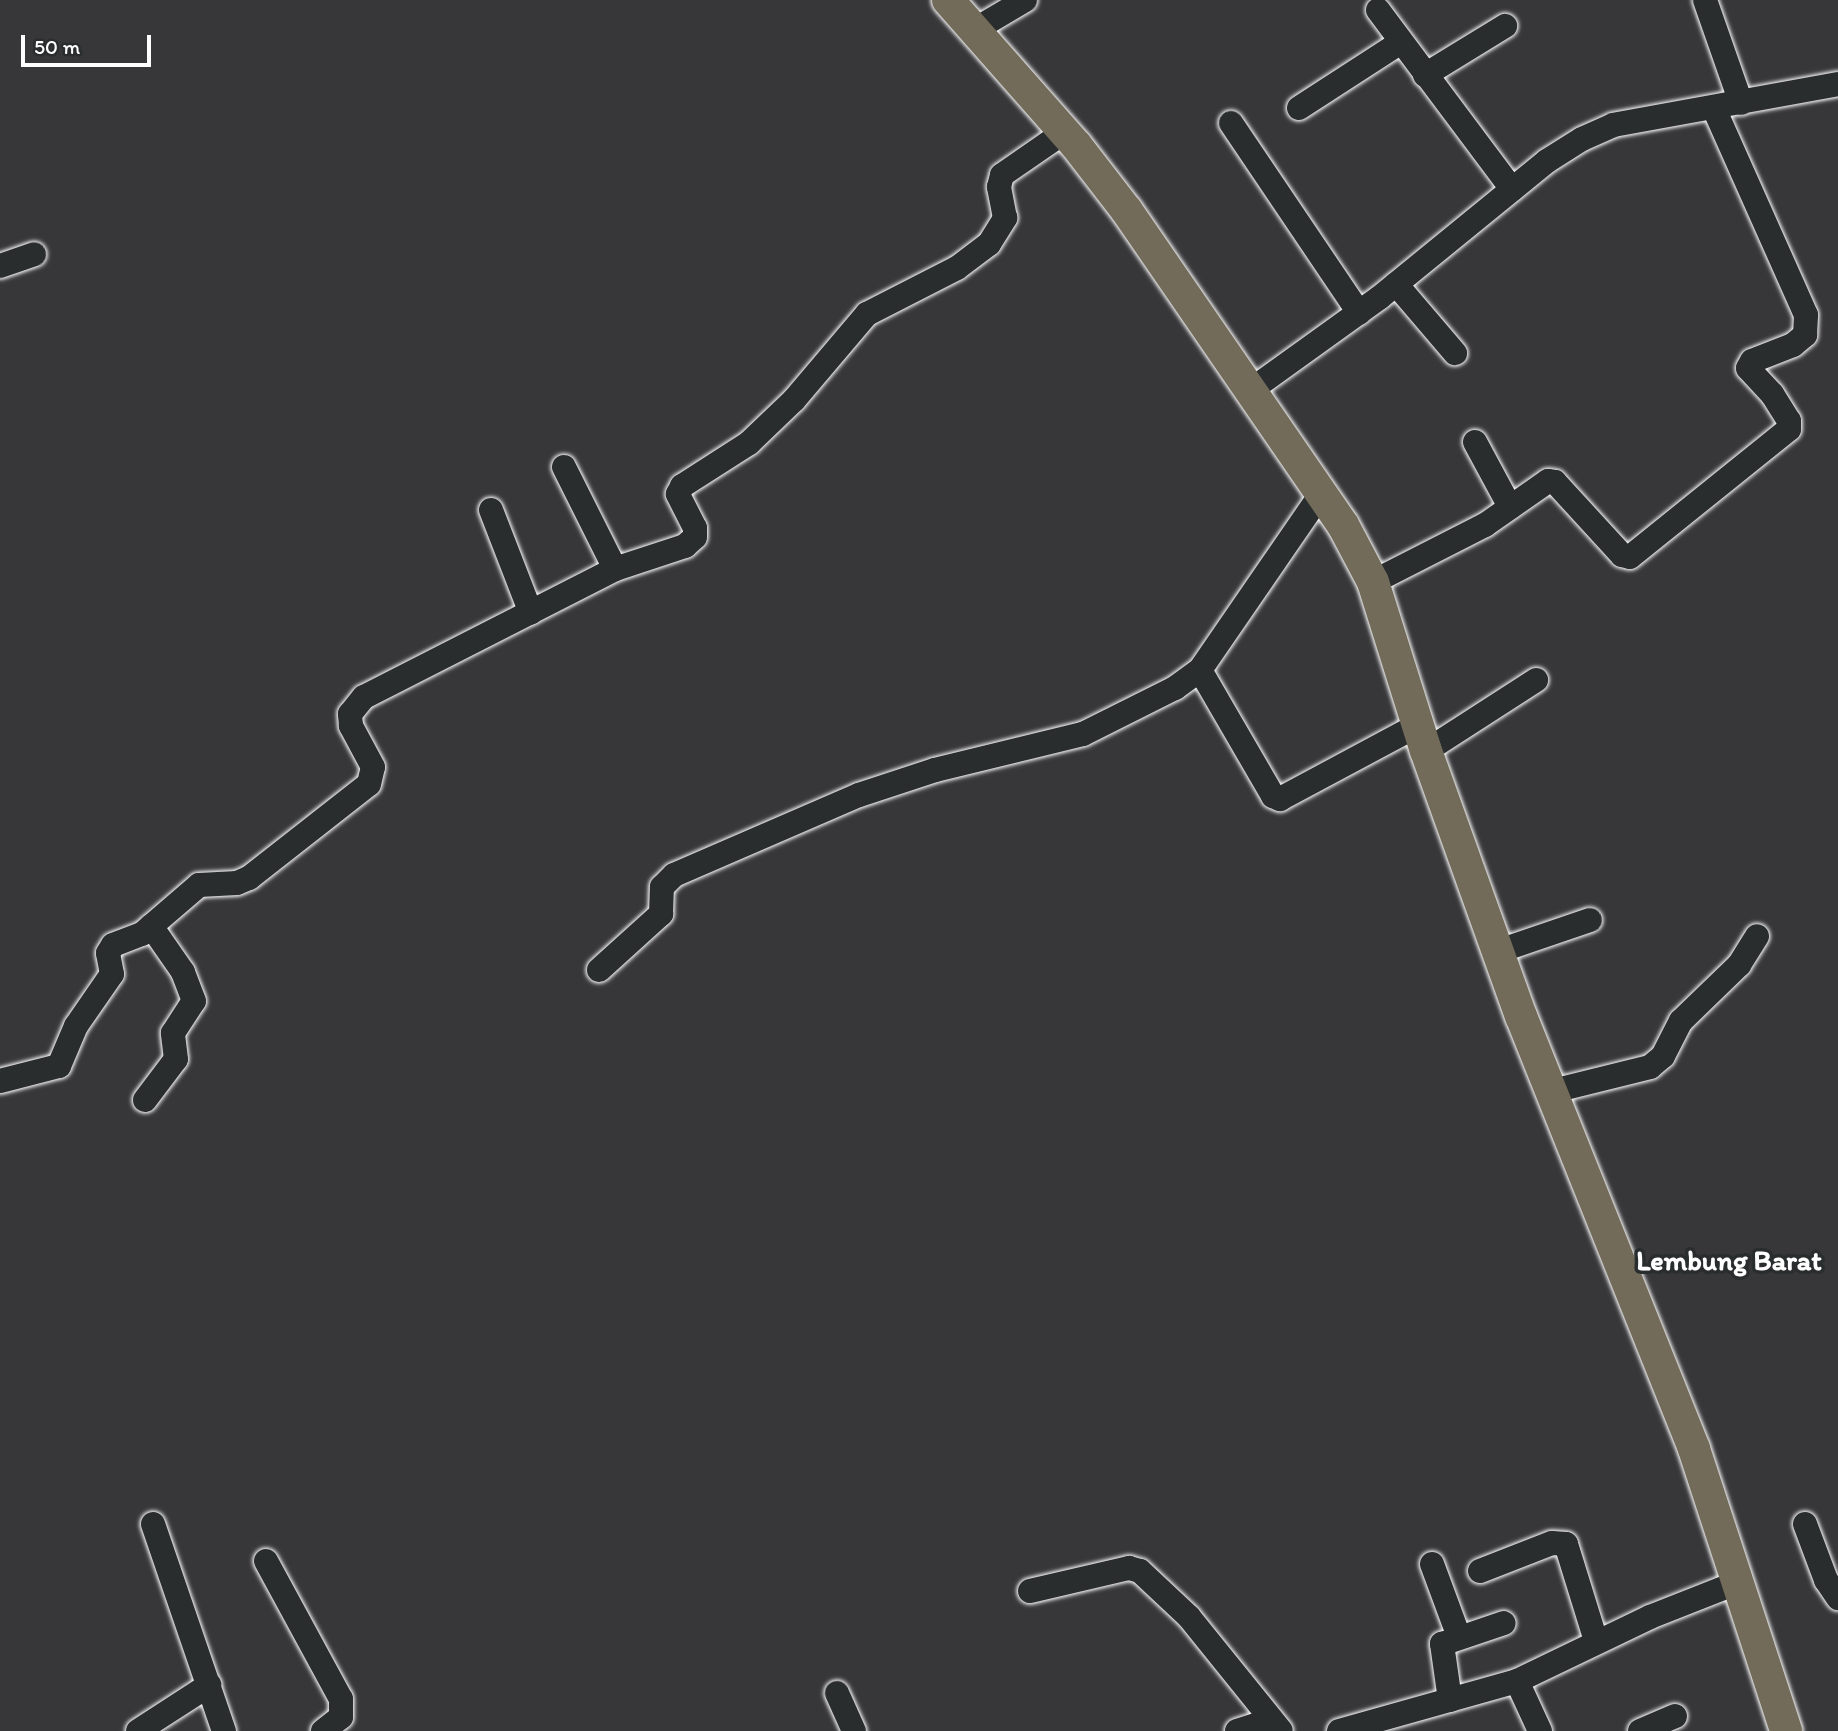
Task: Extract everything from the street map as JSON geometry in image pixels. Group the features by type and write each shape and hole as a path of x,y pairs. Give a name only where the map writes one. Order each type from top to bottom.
{"main road":[{"path":"948,0 1064,132 1127,211 1321,494 1373,582 1422,738 1499,951 1652,1336 1739,1582 1786,1731"}],"street":[{"path":"976,29 1025,0"},
{"path":"1705,0 1741,103"},
{"path":"1378,10 1512,189"},
{"path":"1425,75 1505,26"},
{"path":"1299,108 1401,42"},
{"path":"1251,390 1359,313 1558,153 1613,125 1838,84"},
{"path":"1373,582 1474,531 1540,484 1555,482 1622,555 1630,556 1789,429 1789,421 1772,394 1748,368 1752,361 1793,345 1805,335 1806,315 1714,108"},
{"path":"1231,123 1359,313"},
{"path":"0,1081 59,1066 76,1027 112,974 110,948 151,926 199,885 237,883 249,878 369,785 373,767 351,726 350,714 364,696 615,569 685,546 695,537 695,528 678,495 682,486 749,443 794,400 867,314 957,268 989,244 1005,218 999,187 1002,175 1064,132"},
{"path":"0,266 34,254"},
{"path":"1396,284 1455,353"},
{"path":"1475,442 1510,507"},
{"path":"564,467 615,569"},
{"path":"599,970 661,914 662,887 674,875 859,795 935,770 1083,734 1134,710 1200,670 1321,494"},
{"path":"491,510 531,613"},
{"path":"1200,670 1273,796 1280,799 1422,738 1536,680"},
{"path":"1499,951 1590,920"},
{"path":"145,1100 176,1059 173,1034 194,1000 183,972 151,926"},
{"path":"1553,1091 1650,1067 1663,1056 1681,1021 1739,965 1757,936"},
{"path":"153,1524 224,1731"},
{"path":"1805,1524 1829,1562 1838,1598"},
{"path":"1480,1571 1552,1543 1566,1544 1596,1641"},
{"path":"266,1561 341,1699 341,1717 323,1731"},
{"path":"1433,1564 1459,1637"},
{"path":"1030,1591 1129,1568 1140,1571 1188,1617 1281,1731"},
{"path":"1339,1731 1517,1681 1596,1641 1739,1582"},
{"path":"1450,1700 1440,1649 1459,1637 1504,1623"},
{"path":"1517,1681 1540,1731"},
{"path":"138,1731 209,1685"},
{"path":"837,1693 854,1731"},
{"path":"1640,1731 1675,1716"},
{"path":"1237,1731 1256,1725 1275,1731"}],"district":[{"name":"Lembung Barat","path":"1729,1260"}]}
